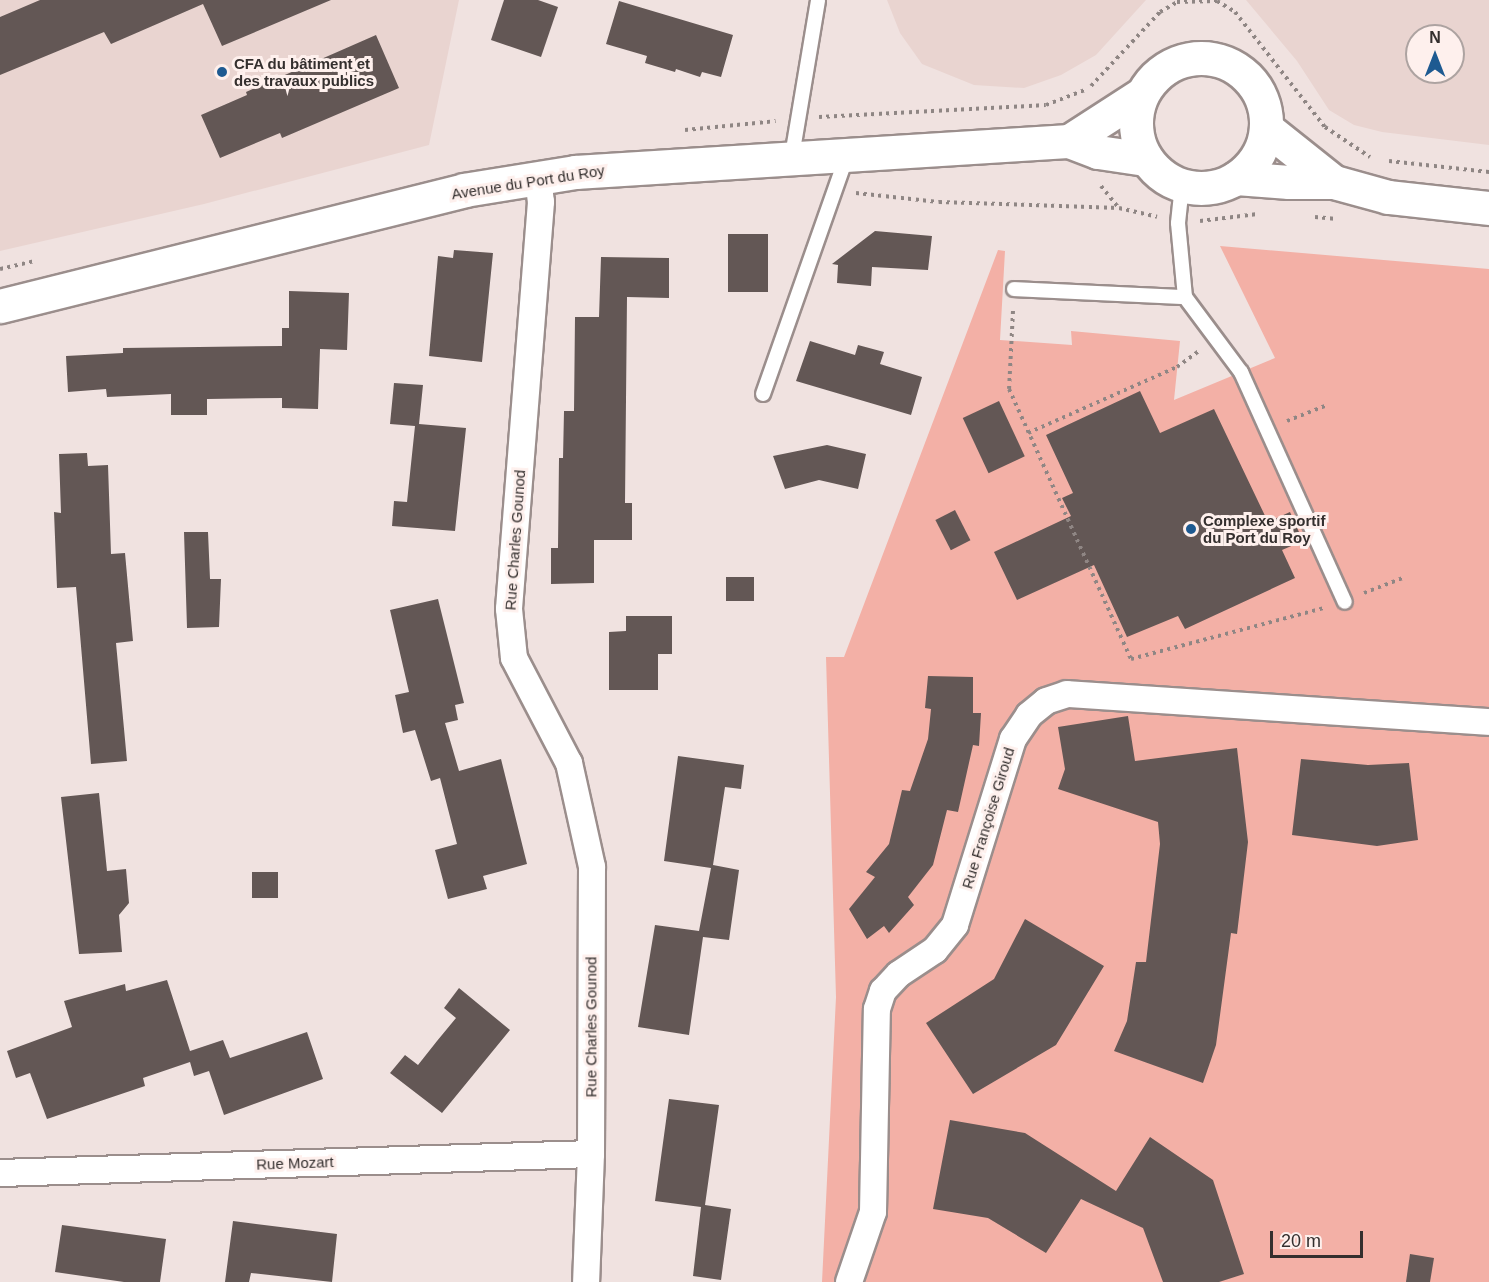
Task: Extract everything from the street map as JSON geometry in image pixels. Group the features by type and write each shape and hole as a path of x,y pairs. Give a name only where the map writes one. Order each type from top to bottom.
{"street":[{"name":"Avenue du Port du Roy","path":"1182,186 1162,176 1146,159 1137,139 1136,116 1142,94 1155,76 1174,63 1196,58 1218,60 1239,69 1254,86 1264,106 1266,128"},
{"name":"Avenue du Port du Roy","path":"1069,141 1142,94"},
{"path":"1182,186 1201,188 1219,186 1236,178 1250,166 1260,150 1266,128 1334,182"},
{"name":"Avenue du Port du Roy","path":"0,306 464,190 576,172 792,156 1069,141 1098,152 1146,159"},
{"name":"Rue Charles Gounod","path":"538,178 541,202 509,609 514,658 568,763 592,867 591,1154 586,1282"},
{"path":"1236,178 1289,183 1334,182 1388,197 1489,207"},
{"name":"Rue Françoise Giroud","path":"849,1282 873,1212 877,1009 883,991 899,974 935,950 955,925 1013,739 1029,715 1046,701 1067,694 1489,722"},
{"name":"Rue Mozart","path":"0,1173 591,1154"}],"lane":[{"path":"792,156 818,0"},
{"path":"763,394 848,153"},
{"path":"1182,186 1178,223 1185,297 1241,372 1345,602"},
{"path":"1014,289 1185,297"}],"path":[{"path":"1014,289 1009,389 1131,659 1345,602 1405,577"},
{"path":"1028,433 1177,367 1216,338"},
{"path":"1267,430 1325,406"}],"shaded area":[{"name":"CFA du bâtiment et des travaux publics","path":"0,0 459,0 429,145 204,204 0,251"},
{"path":"887,0 1146,0 1096,55 1061,75 1024,88 974,85 922,64 900,33"},
{"path":"1246,0 1489,0 1489,145 1382,132 1354,125 1329,110 1297,61"},
{"path":"1220,246 1489,269 1489,1282 822,1282 836,997 826,657 844,657 998,250 1005,251 1000,340 1072,345 1071,331 1180,341 1174,400 1275,358"}],"building":[{"path":"40,0 331,0 222,46 203,4 111,44 104,32 0,75 0,17"},
{"path":"504,0 538,0 558,7 541,57 491,40"},
{"path":"619,1 733,35 721,77 702,72 700,77 676,69 675,72 645,63 647,56 606,44"},
{"path":"376,35 399,88 282,138 280,133 220,158 201,115 247,95 246,92"},
{"path":"875,231 932,236 928,270 872,267 871,286 837,283 838,265 832,264"},
{"path":"728,234 768,234 768,292 728,292"},
{"path":"454,250 493,253 482,362 429,356 438,256 453,258"},
{"path":"601,257 669,258 669,298 627,297 625,503 632,503 632,540 594,540 594,583 551,584 551,548 558,548 559,458 563,458 564,411 574,411 575,317 599,317"},
{"path":"289,291 349,293 347,350 320,349 318,409 282,408 282,398 207,399 207,415 171,415 171,394 107,397 106,389 68,392 66,356 123,353 123,348 282,346 282,328 289,328"},
{"path":"810,341 855,355 858,345 884,352 880,364 922,377 911,415 796,381"},
{"path":"394,383 423,385 419,424 466,428 455,531 392,526 394,501 407,502 415,426 390,424"},
{"path":"1140,391 1160,433 1214,409 1268,522 1290,512 1303,541 1282,550 1295,578 1185,629 1178,616 1127,637 1094,565 1017,600 994,552 1071,516 1062,498 1073,493 1046,435"},
{"path":"999,401 1025,456 989,473 963,418"},
{"path":"827,445 866,454 858,489 819,480 785,489 773,456"},
{"path":"87,453 88,466 108,465 111,554 125,553 133,641 116,643 127,761 91,764 76,587 57,588 54,512 61,513 59,454"},
{"path":"955,510 970,540 951,550 935,520"},
{"path":"184,532 208,532 210,579 221,579 219,627 187,628"},
{"path":"726,577 754,577 754,601 726,601"},
{"path":"438,599 464,703 455,705 458,720 445,723 459,771 501,759 527,864 483,876 487,889 448,899 435,850 457,844 440,778 431,781 415,730 403,733 395,695 409,692 390,610"},
{"path":"626,616 672,616 672,654 658,654 658,690 609,690 609,632 626,631"},
{"path":"928,676 973,677 973,713 981,713 979,746 973,745 958,812 947,810 933,865 908,897 914,905 889,933 884,926 867,939 849,909 875,877 866,872 889,844 902,790 910,791 928,739 931,709 925,708"},
{"path":"1128,716 1135,761 1237,748 1248,842 1237,934 1231,933 1216,1045 1203,1083 1114,1051 1127,1021 1136,962 1146,962 1160,844 1158,822 1058,789 1065,769 1058,727"},
{"path":"678,756 744,765 741,789 725,787 713,865 739,870 729,940 703,937 689,1035 638,1027 655,925 699,931 711,868 664,861"},
{"path":"1301,759 1368,765 1409,763 1418,840 1377,846 1292,835"},
{"path":"99,793 107,871 126,869 129,903 119,915 122,952 79,954 61,797"},
{"path":"252,872 278,872 278,898 252,898"},
{"path":"1025,919 1104,966 1056,1045 973,1094 926,1023 994,979"},
{"path":"167,980 190,1051 223,1040 230,1058 307,1032 323,1079 224,1115 209,1071 194,1076 190,1062 143,1078 145,1086 47,1119 30,1073 16,1078 7,1051 72,1027 64,1001 125,984 126,991"},
{"path":"459,988 510,1030 442,1113 390,1073 405,1055 418,1065 456,1018 444,1008"},
{"path":"669,1099 719,1105 705,1205 731,1209 721,1280 693,1276 701,1207 655,1201"},
{"path":"950,1120 1025,1133 1116,1191 1150,1137 1213,1180 1244,1274 1219,1282 1163,1282 1143,1228 1081,1199 1046,1253 988,1218 933,1209"},
{"path":"233,1221 337,1234 332,1282 251,1273 249,1282 225,1282"},
{"path":"62,1225 166,1239 160,1282 124,1282 55,1272"},
{"path":"1410,1254 1434,1258 1430,1282 1406,1282"}],"place":[{"name":"CFA du bâtiment et des travaux publics","path":"222,72"},
{"name":"Complexe sportif du Port du Roy","path":"1191,529"}]}
